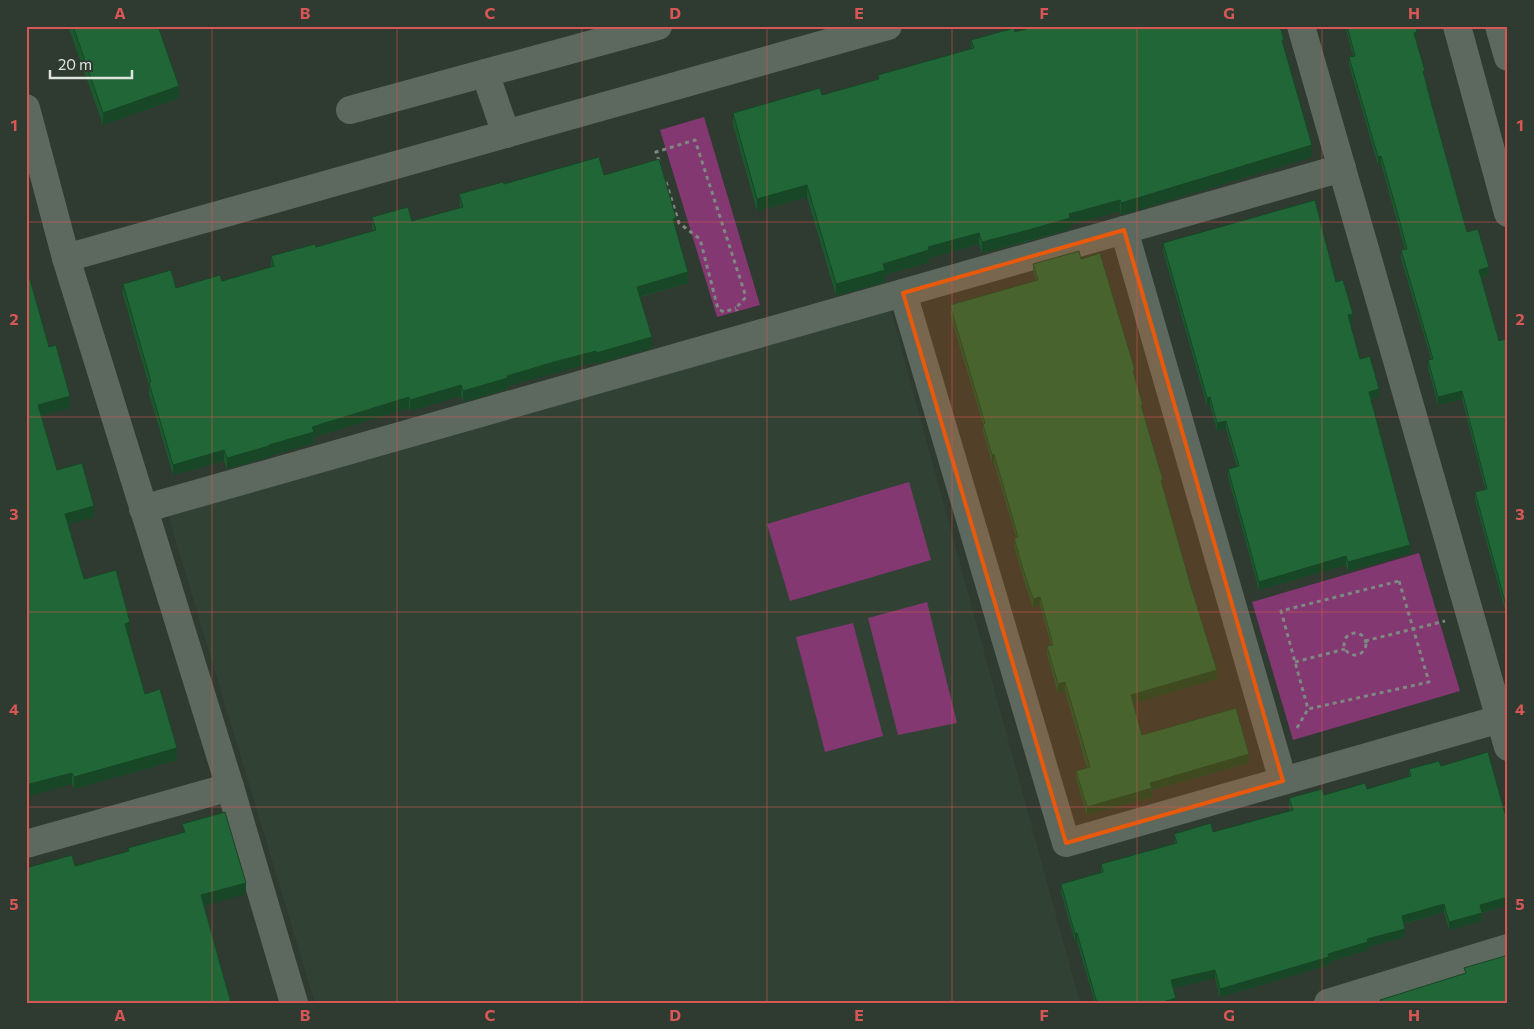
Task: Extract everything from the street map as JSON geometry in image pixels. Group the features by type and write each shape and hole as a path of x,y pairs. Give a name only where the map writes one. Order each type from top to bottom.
{"street":[{"path":"350,110 658,26"},
{"path":"66,258 888,26"},
{"path":"1301,26 1508,747"},
{"path":"1457,26 1508,213"},
{"path":"1499,26 1508,57"},
{"path":"486,73 506,134"},
{"path":"26,108 66,258 230,787 294,1003"},
{"path":"143,509 1342,168"},
{"path":"1124,230 1283,781"},
{"path":"903,293 1066,843 1500,719"},
{"path":"26,844 230,787"},
{"path":"1345,1000 1508,948"}],"path":[{"path":"662,170 656,152 695,140 746,297 736,308 724,312 718,309 700,238 679,223 665,179"},
{"path":"736,308 743,338"},
{"path":"1399,581 1413,629 1429,682 1308,709 1281,611 1399,581"},
{"path":"1365,641 1470,615"},
{"path":"1351,634 1357,634 1365,641 1365,648 1360,654 1353,655 1345,649 1346,639 1351,634"},
{"path":"1295,662 1345,649"}],"highlighted area":[{"path":"1124,230 1283,781 1066,843 903,293"}],"shaded area":[{"path":"704,117 760,305 717,317 660,130"},
{"path":"891,311 1080,1003 315,1003 168,515"},
{"path":"909,482 931,560 790,601 767,524"},
{"path":"1419,553 1460,691 1293,740 1252,602"},
{"path":"927,602 957,723 898,735 868,618"},
{"path":"853,623 883,736 825,752 796,637"}],"building":[{"path":"73,26 158,26 179,86 103,113"},
{"path":"1036,26 1280,26 1284,40 1282,40 1312,145 1121,203 1120,200 1069,214 1070,218 1025,231 982,242 979,233 928,247 929,250 883,264 885,270 836,284 807,185 757,199 733,113 820,88 822,95 879,79 878,75 974,48 971,40 1014,28 1015,32"},
{"path":"1347,26 1416,26 1417,32 1414,33 1425,71 1423,71 1467,232 1478,229 1489,267 1479,270 1499,341 1508,338 1508,613 1475,492 1487,489 1462,391 1438,397 1428,360 1433,359 1401,250 1407,249 1381,156 1378,157 1349,57 1355,56"},
{"path":"599,157 604,175 659,159 676,218 673,219 688,272 637,287 652,337 596,353 596,351 554,362 463,391 461,385 410,400 409,397 312,427 314,432 227,458 224,450 173,465 123,284 171,270 176,288 220,275 222,281 274,266 271,256 315,244 316,247 376,230 372,217 408,207 412,221 463,207 459,194 503,182 504,184"},
{"path":"1315,200 1336,282 1343,280 1353,314 1348,315 1360,359 1370,356 1379,389 1369,392 1410,545 1348,562 1346,556 1259,582 1228,469 1239,466 1226,421 1217,423 1210,397 1207,398 1163,243"},
{"path":"1079,251 1081,259 1100,253 1135,370 1133,371 1143,405 1141,405 1163,480 1161,480 1217,670 1131,695 1142,735 1236,708 1249,754 1150,783 1152,788 1087,807 1076,771 1090,767 1065,682 1058,684 1047,646 1053,645 1040,597 1033,599 1022,566 1014,538 1018,537 994,454 992,455 983,424 985,423 950,305 1038,280 1033,264"},
{"path":"26,265 49,347 56,345 70,396 38,405 57,470 82,463 94,506 65,514 84,579 116,570 130,622 125,624 145,694 160,689 177,748 74,777 72,773 26,785"},
{"path":"1488,752 1508,824 1508,897 1480,905 1482,913 1449,922 1444,904 1402,916 1405,929 1367,939 1368,942 1328,954 1329,957 1220,989 1215,970 1171,980 1176,998 1160,1003 1097,1003 1061,884 1103,872 1101,864 1177,843 1174,834 1211,823 1213,832 1293,810 1289,798 1322,789 1324,795 1365,783 1367,789 1411,776 1409,769 1439,761 1441,766"},
{"path":"225,812 246,883 201,895 231,1003 26,1003 26,868 72,855 75,866 129,851 128,848 185,832 182,824"},
{"path":"1508,955 1508,1003 1381,1003 1380,1000 1466,973 1464,968"}]}
